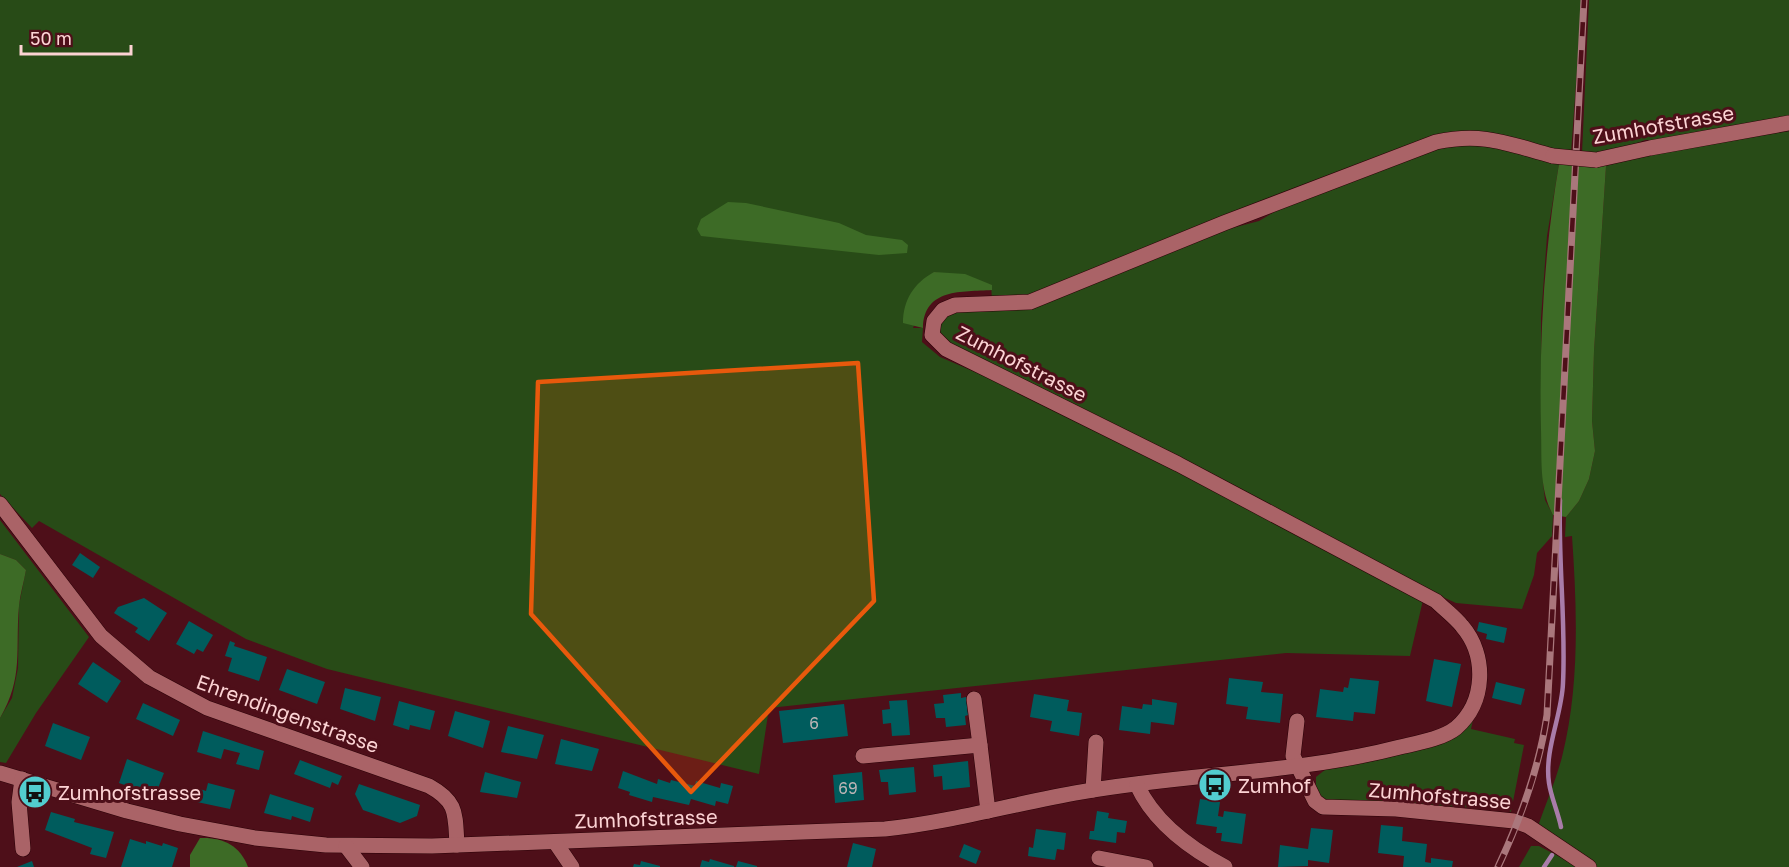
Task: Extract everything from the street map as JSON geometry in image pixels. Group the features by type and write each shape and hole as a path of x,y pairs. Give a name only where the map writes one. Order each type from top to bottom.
{"street":[{"name":"Zumhofstrasse","path":"0,773 127,812 204,829 286,842 346,846 457,845 863,831 916,826 1093,790 1297,767 1384,751 1426,740 1455,728 1476,699 1481,672 1475,646 1463,626 1436,601 1178,464 946,349 932,334 934,321 943,310 956,305 1030,302 1224,223 1436,142 1470,137 1502,140 1553,156 1596,160 1789,123"},
{"name":"Ehrendingenstrasse","path":"0,504 96,631 143,672 207,708 429,786 445,795 453,806 457,845"},
{"path":"974,699 988,811"},
{"path":"1297,721 1293,756 1297,767"},
{"path":"1093,790 1096,742"},
{"path":"863,756 980,745"},
{"name":"Zumhofstrasse","path":"1297,767 1315,801 1323,807 1396,809 1514,821 1528,826 1589,867"},
{"path":"22,779 19,802 22,849"},
{"path":"1137,785 1171,830 1203,862 1226,867"},
{"path":"555,842 572,867"},
{"path":"346,846 362,867"},
{"path":"1099,858 1146,867"}],"highlighted area":[{"path":"858,363 874,601 691,792 531,614 538,382"}],"green space":[{"path":"0,0 1582,0 1571,153 1467,136 1028,296 992,300 991,285 934,272 913,328 923,328 922,342 940,357 1045,402 1423,600 1410,656 1286,653 769,708 759,774 327,669 246,639 39,521 32,528 0,494"},
{"path":"1589,0 1789,0 1789,118 1662,140 1645,140 1608,154 1582,153"},
{"path":"1789,128 1789,867 1595,867 1538,826 1562,757 1572,702 1576,647 1575,591 1572,536 1565,537 1566,517 1579,501 1589,479 1595,451 1592,421 1594,351 1606,166 1628,158"},
{"path":"1463,145 1499,148 1559,164 1547,236 1541,318 1543,483 1545,500 1553,515 1552,536 1537,553 1534,575 1522,609 1456,603 1425,589 938,337 941,320 952,312 1028,307 1217,232 1259,221 1284,206 1438,149"},
{"path":"1559,164 1606,166 1594,351 1592,421 1595,451 1589,479 1579,501 1566,517 1553,515 1545,495 1541,452 1544,296"},
{"path":"728,202 746,203 839,223 866,235 902,240 908,245 907,253 879,255 701,236 697,229 701,219"},
{"path":"934,272 965,274 992,285 992,290 957,292 937,299 930,305 925,315 923,328 903,323 905,307 911,293 921,281"},
{"path":"0,520 89,637 36,713 6,763 0,762 0,718 12,698 18,668 19,605 26,570 16,560 0,554"},
{"path":"0,554 16,560 26,570 19,606 16,676 8,703 0,718"},
{"path":"1473,720 1471,729 1515,739 1514,743 1524,745 1511,812 1506,809 1332,801 1323,798 1316,790 1316,777 1326,769 1416,751"},
{"path":"200,838 216,839 229,844 245,859 248,867 190,867 190,855"},
{"path":"1531,846 1539,846 1579,867 1519,867"}],"building":[{"path":"80,553 100,567 93,578 72,565"},
{"path":"144,598 167,613 149,641 135,632 138,628 114,613 118,607"},
{"path":"189,621 213,635 203,652 197,649 194,654 176,644"},
{"path":"1479,622 1507,628 1504,643 1486,639 1487,634 1477,631"},
{"path":"230,641 235,643 234,646 267,657 259,681 228,671 232,658 225,656"},
{"path":"1434,659 1461,664 1452,707 1426,701"},
{"path":"93,662 121,681 107,703 78,684"},
{"path":"287,669 325,682 317,704 279,690"},
{"path":"1229,678 1263,682 1261,692 1283,694 1280,723 1246,719 1248,707 1226,704"},
{"path":"1350,678 1379,681 1375,714 1354,712 1353,721 1316,717 1320,689 1343,692 1344,687 1348,688"},
{"path":"1496,682 1525,689 1521,705 1492,698"},
{"path":"345,688 381,697 375,721 340,709"},
{"path":"961,693 961,698 966,697 968,715 965,716 966,725 946,727 945,718 936,718 934,704 944,703 943,695"},
{"path":"1034,694 1069,700 1067,711 1082,713 1079,736 1050,731 1052,721 1030,717"},
{"path":"1152,699 1177,703 1174,725 1151,722 1150,734 1119,730 1122,706 1142,709 1143,704 1152,705"},
{"path":"907,700 910,735 892,736 891,723 883,724 882,710 890,709 889,701"},
{"path":"399,701 435,711 430,730 410,725 409,730 393,725"},
{"path":"143,703 180,720 173,736 136,719"},
{"path":"844,704 848,736 783,743 779,711"},
{"path":"455,711 490,721 483,748 448,736"},
{"path":"53,723 90,737 81,760 45,746"},
{"path":"508,726 544,735 537,759 501,752"},
{"path":"203,731 264,751 259,770 236,764 240,753 224,749 221,759 197,752"},
{"path":"561,739 599,749 592,771 555,764"},
{"path":"127,759 164,773 155,796 119,783"},
{"path":"300,760 342,776 338,785 332,782 330,788 294,774"},
{"path":"968,761 970,787 943,790 942,776 934,777 933,765"},
{"path":"914,767 916,792 889,795 888,782 881,782 879,770"},
{"path":"623,771 657,784 658,779 695,786 696,781 720,788 721,783 733,786 728,804 716,801 715,806 691,799 689,805 653,797 652,802 629,795 630,792 618,788"},
{"path":"485,772 521,782 517,798 480,792"},
{"path":"862,772 864,800 835,803 833,775"},
{"path":"208,783 235,790 230,809 197,802 200,789 206,791"},
{"path":"359,784 420,805 417,816 400,823 363,810 355,794"},
{"path":"270,794 314,808 310,822 292,816 291,820 264,813"},
{"path":"1200,799 1220,802 1218,816 1223,817 1224,811 1246,814 1242,844 1221,841 1222,833 1216,833 1217,827 1196,824"},
{"path":"1097,811 1109,813 1108,818 1127,821 1125,833 1117,832 1116,843 1089,839 1090,831 1094,831"},
{"path":"51,812 75,819 74,822 114,832 106,858 90,854 92,848 45,830"},
{"path":"1381,825 1403,827 1402,841 1427,844 1425,862 1431,863 1431,858 1453,861 1452,867 1403,867 1404,856 1378,853"},
{"path":"1311,828 1333,830 1329,863 1308,860 1308,866 1278,867 1280,845 1308,849"},
{"path":"1036,829 1066,833 1064,850 1057,849 1055,860 1028,856 1029,847 1033,848"},
{"path":"130,839 162,846 163,843 178,848 172,867 121,867"},
{"path":"853,843 876,849 872,867 847,867"},
{"path":"964,844 981,851 976,864 959,857"},
{"path":"710,859 734,867 700,867 702,860 709,862"},
{"path":"32,861 34,867 17,867"},
{"path":"641,861 660,867 633,867 634,864 640,865"},
{"path":"738,861 757,866 757,867 736,867"}],"waterway":[{"path":"1560,500 1563,683 1548,771 1550,788 1561,827"},
{"path":"1544,867 1552,855"}],"railway":[{"path":"1498,867 1528,793 1544,735 1547,715 1584,0"}],"place":[{"name":"Zumhof","path":"1215,785"},
{"name":"Zumhofstrasse","path":"35,792"}]}
